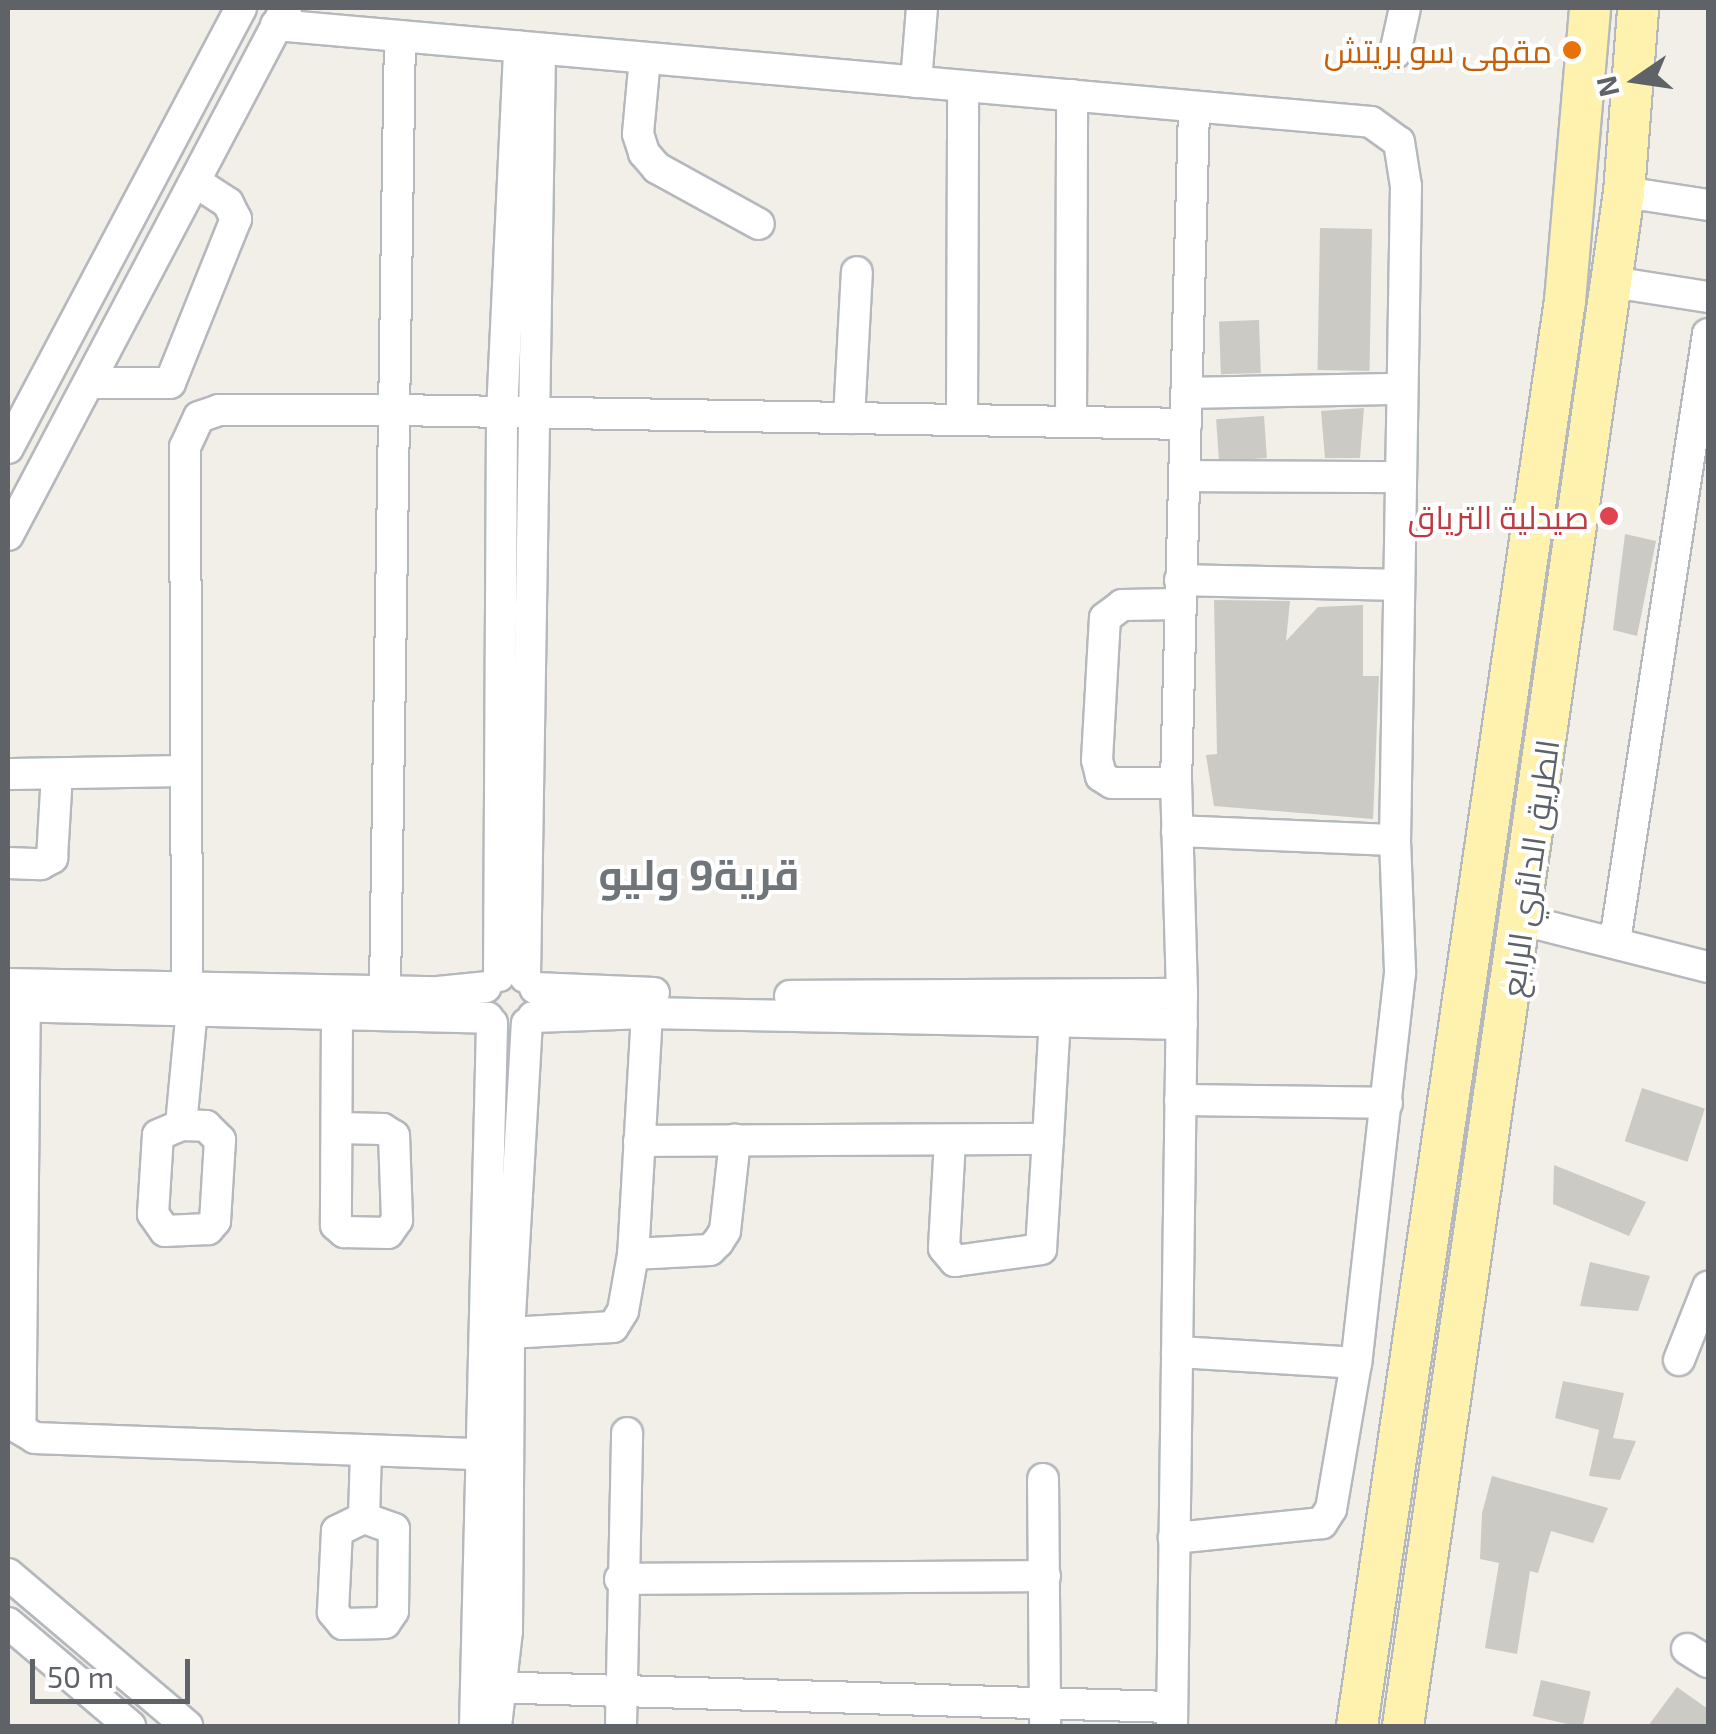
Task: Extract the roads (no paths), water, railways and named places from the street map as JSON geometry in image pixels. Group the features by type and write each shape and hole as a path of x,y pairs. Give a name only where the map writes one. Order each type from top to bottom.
{"main road":[{"name":"الطريق الدائري الرابع","path":"1357,1726 1565,301 1590,8"},
{"name":"الطريق الدائري الرابع","path":"1403,1726 1612,282 1624,192 1638,8"}],"street":[{"path":"8,448 241,8"},
{"path":"916,82 922,8"},
{"path":"1395,52 1404,8"},
{"path":"8,534 197,183 281,16 400,36 1370,122 1399,142 1406,186 1394,840 1400,973 1356,1363 1331,1509 1322,1524 1174,1538"},
{"path":"386,989 400,36"},
{"path":"493,1454 510,1333 517,995 516,414 530,47"},
{"path":"646,58 638,134 644,153 657,168 759,224"},
{"path":"962,419 963,86"},
{"path":"1071,421 1072,95"},
{"path":"489,1687 823,1713 1172,1716 1182,1009 1176,783 1194,106"},
{"path":"170,383 236,219 228,202 197,183"},
{"path":"1624,192 1708,205"},
{"path":"849,418 858,272"},
{"path":"1612,282 1708,297"},
{"path":"1615,940 1708,334"},
{"path":"39,389 84,396 170,383"},
{"path":"170,383 199,417"},
{"path":"1186,393 1402,390"},
{"path":"182,1124 189,998 183,771 184,447 199,417 219,410 394,410 1186,424"},
{"path":"1184,476 1401,477"},
{"path":"1176,783 1112,783 1101,776 1098,760 1106,618 1122,604 1179,592 1399,585"},
{"path":"8,774 183,771"},
{"path":"8,862 52,858 58,774"},
{"path":"1177,831 1394,840"},
{"path":"1522,920 1615,940 1708,968"},
{"path":"493,1454 35,1438 20,1428 16,996 189,998 386,989 648,1003 1056,1011 1182,1009"},
{"path":"189,998 490,1021 506,1029 517,995"},
{"path":"510,1333 613,1327 623,1311 633,1254 648,1003"},
{"path":"950,1140 944,1248 955,1261 1041,1249 1056,1011"},
{"path":"337,1012 339,1128"},
{"path":"490,1021 493,1454 489,1687 496,1726"},
{"path":"1180,1100 1387,1103"},
{"path":"639,1141 1048,1139"},
{"path":"633,1254 710,1250 718,1242 725,1231 735,1140"},
{"path":"1679,1360 1708,1287"},
{"path":"1177,1352 1356,1363"},
{"path":"622,1726 620,1579 627,1433"},
{"path":"364,1518 366,1450"},
{"path":"1043,1479 1046,1712"},
{"path":"8,1574 187,1726"},
{"path":"620,1579 1045,1576"},
{"path":"9,1626 130,1726"},
{"path":"475,1726 489,1687"}],"place":[{"name":"مقهى سو بريتش","path":"1572,50"},
{"name":"صيدلية الترياق","path":"1609,516"}],"district":[{"name":"قرية9 وليو","path":"699,873"}]}
